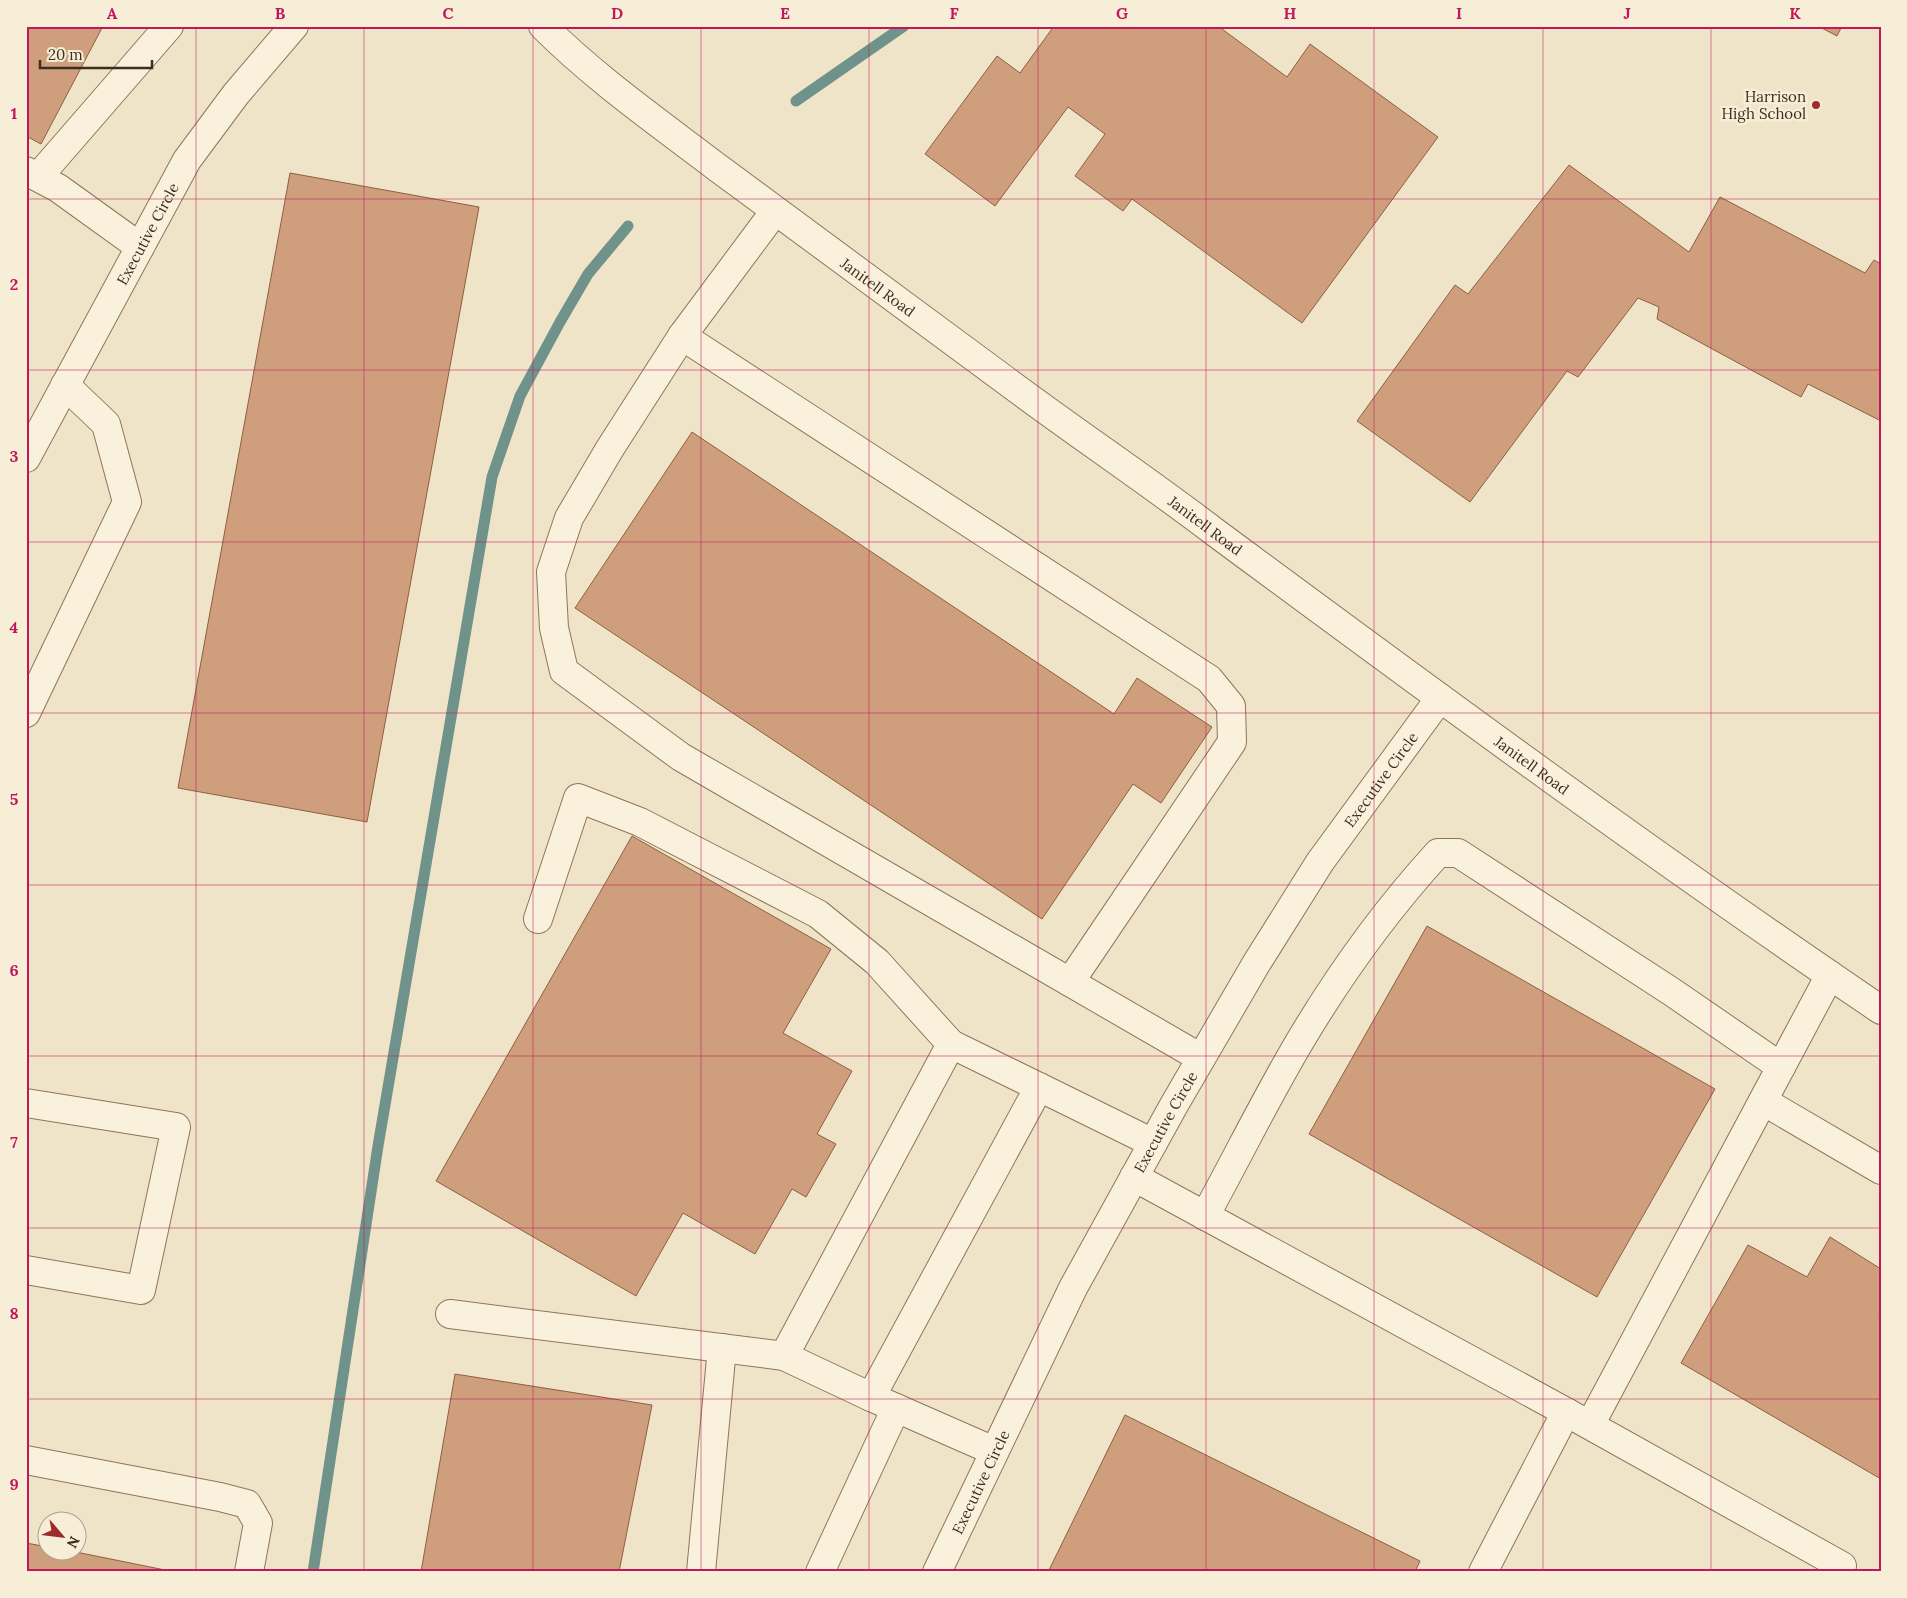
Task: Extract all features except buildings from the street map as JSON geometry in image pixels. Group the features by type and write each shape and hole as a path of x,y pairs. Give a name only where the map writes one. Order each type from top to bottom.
{"street":[{"path":"140,247 58,188 32,174 169,26"},
{"name":"Executive Circle","path":"26,458 187,160 236,94 294,26"},
{"name":"Janitell Road","path":"543,26 559,42 637,107 775,211 1440,698 1881,1010"},
{"path":"775,211 682,336 609,450 569,518 551,572 554,628 564,671 681,757 1201,1058"},
{"path":"682,336 1209,679 1232,706 1232,742 1070,982"},
{"path":"26,713 127,502 106,424 65,385"},
{"name":"Executive Circle","path":"936,1572 1073,1288 1201,1058 1256,964 1320,862 1440,698"},
{"path":"538,920 578,798 640,822 818,914 877,962 951,1044 1153,1144"},
{"path":"1205,1216 1303,1036 1350,964 1411,883 1438,853 1458,853 1672,992 1781,1067"},
{"path":"1590,1426 1830,975"},
{"path":"784,1356 951,1044"},
{"path":"871,1397 1039,1087"},
{"path":"1763,1101 1881,1170"},
{"path":"26,1103 176,1127 141,1290 26,1270"},
{"path":"1134,1177 1566,1412 1842,1566"},
{"path":"450,1314 784,1356 994,1451"},
{"path":"701,1572 722,1348"},
{"path":"820,1572 896,1408"},
{"path":"1483,1572 1566,1412"},
{"path":"26,1460 248,1504 258,1523 249,1572"}],"waterway":[{"path":"796,101 904,26"},
{"path":"313,1572 378,1146 492,477 520,396 560,322 588,274 628,226"}],"place":[{"name":"Harrison High School","path":"1816,105"}]}
